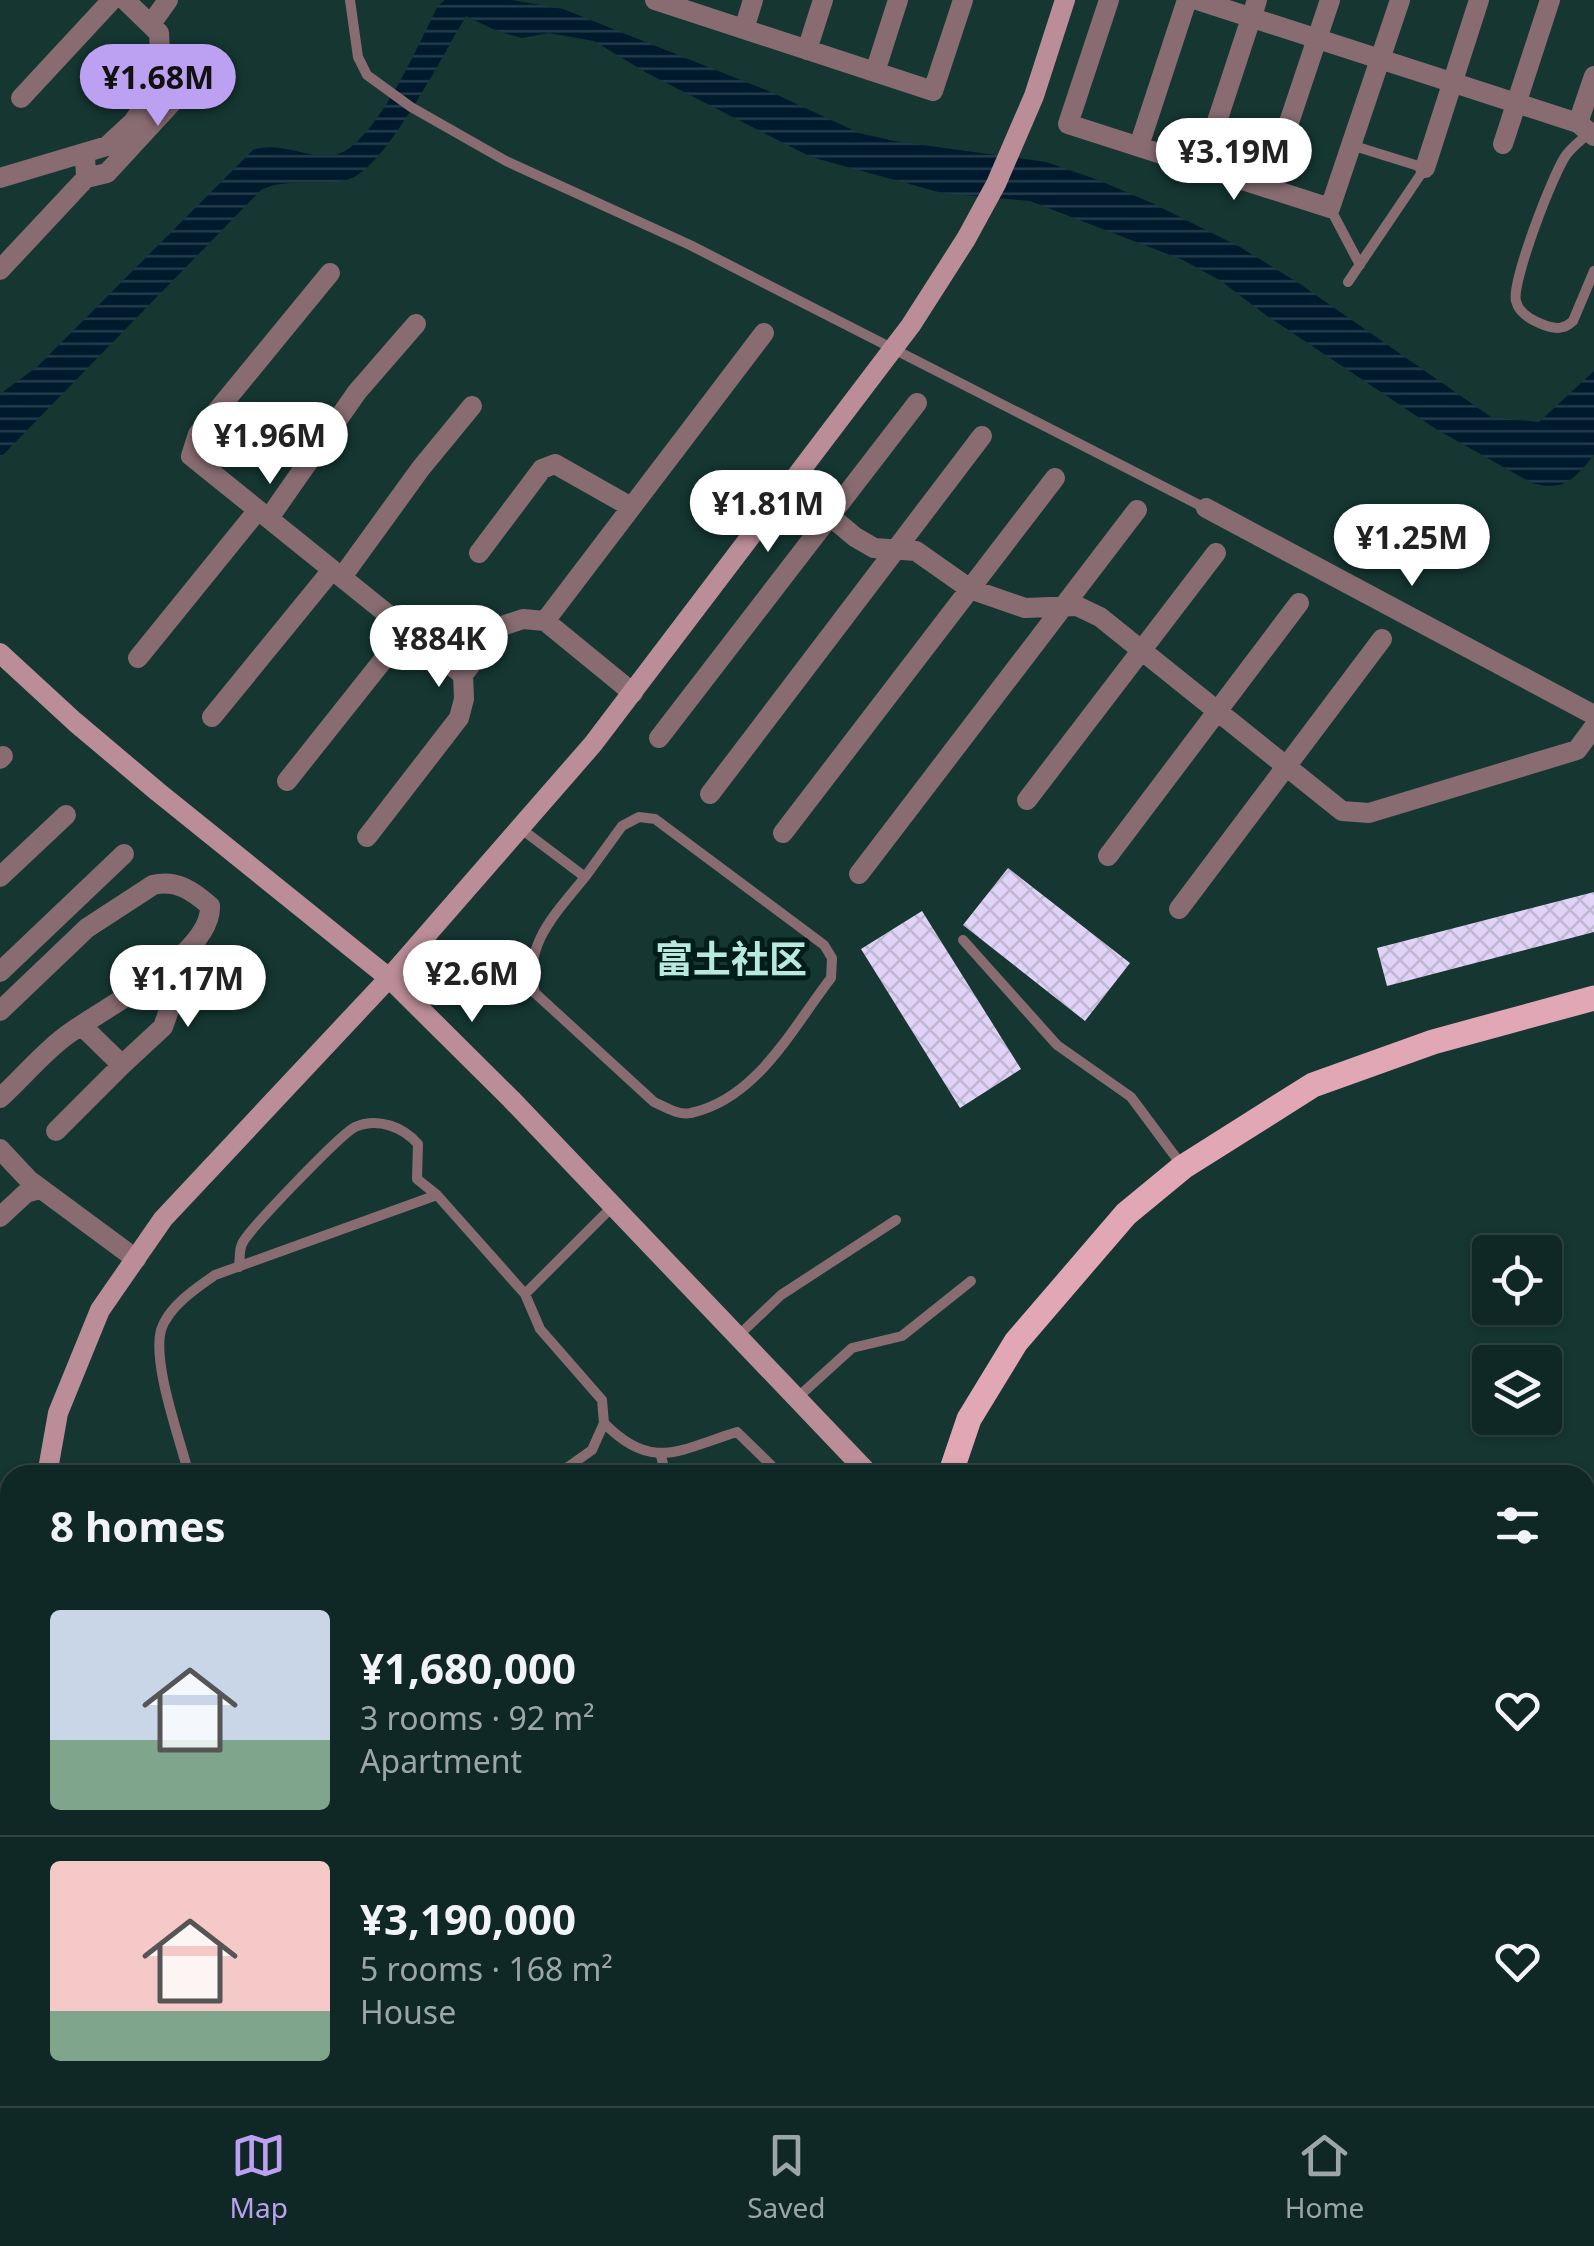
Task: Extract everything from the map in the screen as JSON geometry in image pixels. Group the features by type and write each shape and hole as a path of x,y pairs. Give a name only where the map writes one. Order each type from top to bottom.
{"main road":[{"path":"49,1465 58,1413 100,1310 163,1219 390,978 520,828 633,693 893,350 937,286 985,204 1034,96 1066,0"},
{"path":"0,653 158,792 390,978 861,1465"},
{"path":"953,1465 969,1418 1016,1342 1126,1214 1184,1167 1313,1085 1433,1042 1594,998"}],"street":[{"path":"20,98 112,0"},
{"path":"0,178 107,146 134,122 161,72 159,33 126,0"},
{"path":"151,24 168,0"},
{"path":"744,29 753,0"},
{"path":"806,50 823,0"},
{"path":"874,72 898,0"},
{"path":"668,2 933,91 963,0"},
{"path":"1109,0 1068,124 1330,208 1400,0"},
{"path":"1139,146 1187,0"},
{"path":"1197,0 1254,9 1317,39 1589,131 1594,76"},
{"path":"1268,188 1330,0"},
{"path":"1425,168 1479,0"},
{"path":"1503,144 1550,0"},
{"path":"1202,167 1254,9"},
{"path":"0,270 86,178 108,174 176,97"},
{"path":"85,154 86,178"},
{"path":"330,272 198,434 191,456 464,674"},
{"path":"138,658 264,514 357,392 416,324"},
{"path":"545,621 764,333"},
{"path":"659,738 917,403"},
{"path":"212,717 337,574 472,406"},
{"path":"710,794 982,436"},
{"path":"479,553 542,469 554,464 631,507"},
{"path":"782,834 1056,478"},
{"path":"793,484 874,548 916,551 970,589 1025,608 1077,606 1100,617 1342,810 1369,813 1577,750 1594,727"},
{"path":"1206,508 1594,715"},
{"path":"859,874 1137,510"},
{"path":"1027,800 1216,553"},
{"path":"1108,856 1299,603"},
{"path":"367,838 459,718 464,674 500,628 523,619 545,621 633,693"},
{"path":"287,782 408,630"},
{"path":"1179,909 1382,639"},
{"path":"0,877 66,816"},
{"path":"0,972 124,854"},
{"path":"0,1011 87,928 153,885 180,885 210,906 205,932 149,983 63,1038 0,1098"},
{"path":"56,1131 163,1026 174,996 216,955"},
{"path":"82,1026 122,1065"},
{"path":"0,1150 40,1189 136,1259"},
{"path":"0,1217 26,1193 40,1189"}],"lane":[{"path":"350,0 358,57 367,75 411,107 506,161 690,245 1206,508"},
{"path":"1589,131 1567,154 1556,173 1516,281 1516,301 1523,314 1534,321 1556,329 1566,327 1573,321 1594,271"},
{"path":"1348,282 1425,168 1351,146"},
{"path":"1330,208 1360,265"},
{"path":"639,817 655,819 824,945 832,958 830,978 754,1080 733,1096 689,1114 672,1111 654,1102 535,993 530,977 532,953 585,876 622,826 639,817"},
{"path":"520,828 585,876"},
{"path":"963,940 1057,1045 1131,1097 1184,1167"},
{"path":"239,1267 242,1244 330,1147 357,1126 386,1124 406,1130 418,1144 417,1179 437,1195 525,1294 540,1328 602,1400 604,1423 592,1450 571,1465"},
{"path":"186,1465 158,1358 162,1327 188,1294 215,1275 437,1195"},
{"path":"525,1294 612,1206"},
{"path":"738,1336 782,1294 896,1220"},
{"path":"797,1398 852,1348 902,1336 970,1281"},
{"path":"604,1423 625,1444 661,1456 736,1432 770,1465"},
{"path":"661,1456 663,1465"}],"water":[{"path":"445,0 512,0 563,9 771,92 859,133 1046,162 1098,180 1240,247 1300,284 1491,417 1539,422 1594,371 1594,455 1568,481 1553,486 1532,483 1436,429 1221,281 1183,260 1030,201 942,193 811,157 647,73 594,41 549,33 522,38 466,16 415,104 368,166 344,181 284,183 261,190 0,458 0,395 37,367 253,150 272,147 330,156 346,150 362,136 393,93 438,6"}],"building":[{"path":"1008,868 1130,963 1085,1021 963,925"},
{"path":"1594,892 1594,932 1387,986 1377,948"},
{"path":"922,911 1021,1069 960,1108 861,949"}],"district":[{"name":"富土社区","path":"731,960"}]}
